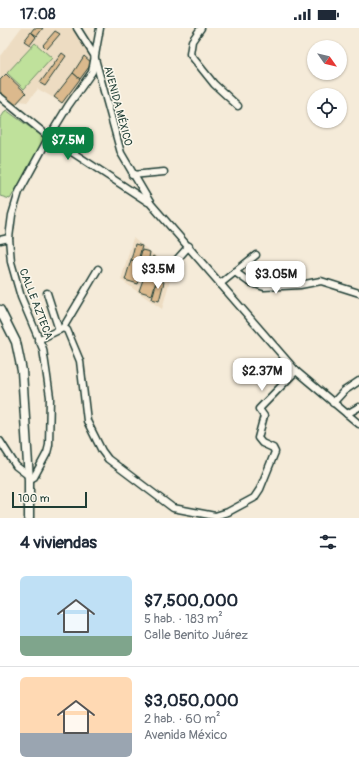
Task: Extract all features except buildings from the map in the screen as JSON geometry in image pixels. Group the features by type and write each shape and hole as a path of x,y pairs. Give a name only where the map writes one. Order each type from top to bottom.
{"main road":[{"path":"0,310 16,342 20,355 24,387 29,478 29,518"}],"street":[{"name":"AVENIDA MÉXICO","path":"77,28 94,55 115,137 121,153 132,175 151,204 296,371 359,424"},
{"name":"CALLE AZTECA","path":"29,478 34,477 49,444 50,397 49,380 43,349 14,280 10,262 9,238 14,202 49,137 68,106 92,72 100,28"},
{"path":"201,28 192,41 190,54 214,84 238,106"},
{"path":"0,97 49,137 151,204"},
{"path":"132,175 164,172"},
{"path":"0,240 9,238"},
{"path":"147,269 161,275 164,274 189,246"},
{"path":"220,284 256,255"},
{"path":"38,340 61,329 98,269"},
{"path":"235,272 249,282 264,287 300,285 321,281 359,293"},
{"path":"47,293 61,329"},
{"path":"61,329 68,330 78,354 81,368 85,413 91,430 102,451 115,465 164,502 184,511 215,516 228,512 254,498 260,489 275,452 271,446 262,443 258,438 264,416 259,412 259,409 296,371"},
{"path":"333,403 344,390 359,381"},
{"path":"347,414 359,407"},
{"path":"0,441 16,466 29,478"},
{"path":"184,511 185,518"},
{"path":"221,518 228,512"}],"shaded area":[{"path":"21,28 73,28 86,45 94,66 68,106 38,89 27,102 20,101 15,106 0,91 0,56"},
{"path":"133,238 168,266 187,252 173,269 162,309 121,280"}],"green space":[{"path":"35,43 52,58 24,89 7,73"},
{"path":"6,110 46,139 10,199 0,196 0,119"}]}
